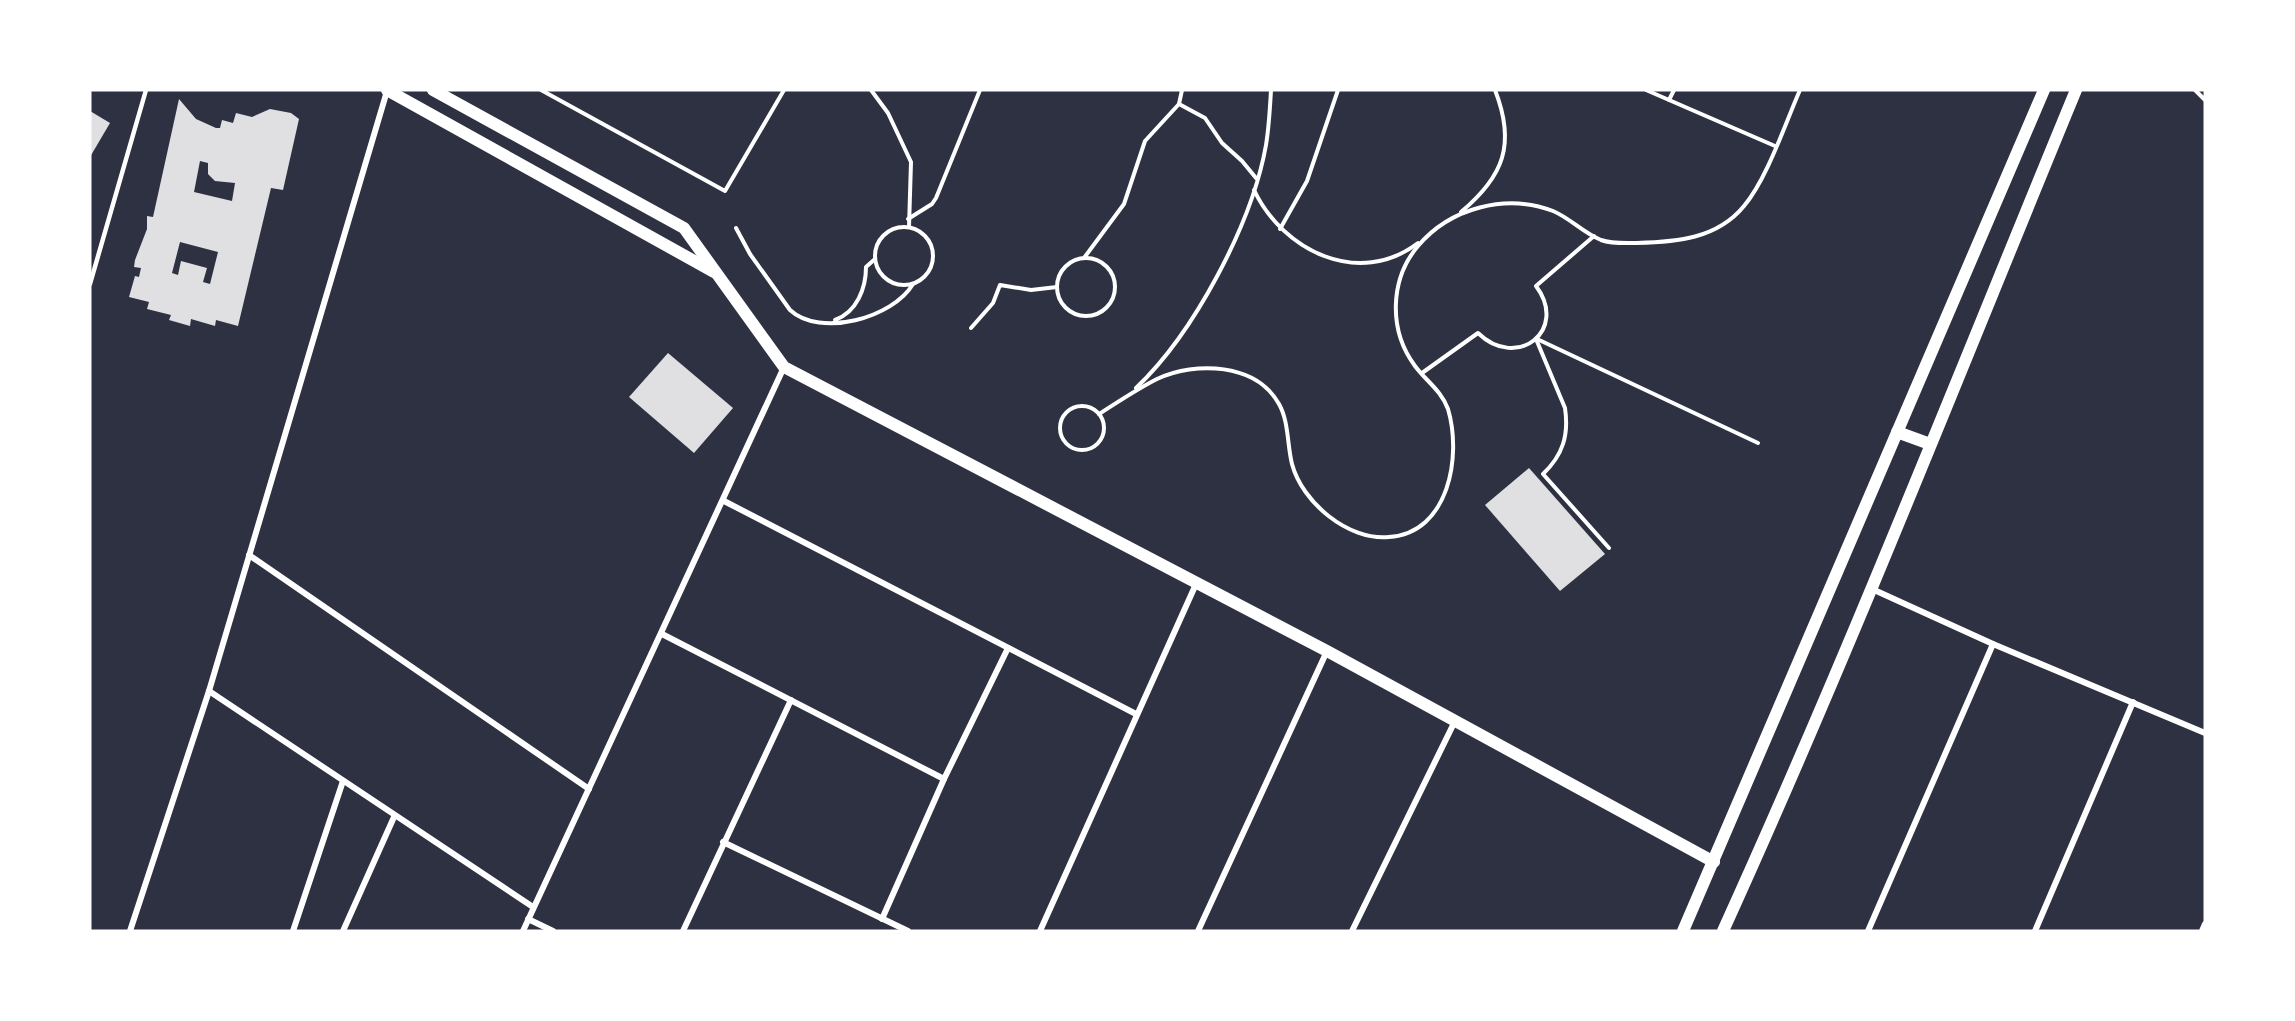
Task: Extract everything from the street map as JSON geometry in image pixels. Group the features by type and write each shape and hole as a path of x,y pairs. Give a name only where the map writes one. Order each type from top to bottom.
{"main road":[{"path":"387,90 718,274"},
{"path":"434,90 684,228 784,367 1327,651 1714,862"},
{"path":"1683,931 2044,90"},
{"path":"1723,931 1792,780 2076,90"},
{"path":"1897,432 1930,444"}],"street":[{"path":"130,931 209,691 387,90"},
{"path":"522,931 724,501 784,367"},
{"path":"724,501 1136,714"},
{"path":"249,555 589,789"},
{"path":"1040,931 1196,584"},
{"path":"1872,589 1993,644 2205,733"},
{"path":"662,634 944,779"},
{"path":"1868,931 1993,644"},
{"path":"882,919 944,779 1008,648"},
{"path":"1198,931 1327,651"},
{"path":"209,691 394,817 533,907"},
{"path":"683,931 791,700"},
{"path":"2035,931 2133,702"},
{"path":"1352,931 1455,721"},
{"path":"293,931 343,781"},
{"path":"343,931 394,817"},
{"path":"723,842 908,931"},
{"path":"528,919 553,931"},
{"path":"2202,931 2205,924"}],"lane":[{"path":"90,284 146,90"}],"path":[{"path":"541,90 725,191 784,90"},
{"path":"871,90 888,113 911,162 909,227"},
{"path":"908,219 932,204 936,198 980,90"},
{"path":"1084,258 1124,204 1145,141 1179,104 1182,90"},
{"path":"1129,395 1176,344 1222,265 1253,189 1266,145 1271,90"},
{"path":"1280,229 1307,181 1338,90"},
{"path":"1253,189 1269,216 1280,229 1306,249 1346,262 1377,262 1390,259 1455,216 1482,192 1500,169 1504,155 1505,124 1495,90"},
{"path":"1646,90 1775,146"},
{"path":"1670,100 1674,90"},
{"path":"1455,216 1488,205 1538,207 1564,217 1594,236 1613,243 1676,241 1705,234 1732,218 1754,194 1800,90"},
{"path":"2195,90 2205,100"},
{"path":"1179,104 1205,118 1221,143 1242,161 1256,178"},
{"path":"736,228 750,254 790,310 808,321 857,319 883,311 902,299 913,284 928,273 934,255 926,236 909,227 890,230 877,244 875,260 879,271 885,278 903,285 913,284"},
{"path":"1099,414 1160,378 1174,373 1210,368 1242,373 1258,382 1279,404 1286,421 1291,459 1299,482 1323,511 1355,531 1389,537 1419,527 1433,514 1449,484 1453,447 1448,409 1441,395 1422,373 1402,342 1395,303 1401,274 1418,246 1430,234"},
{"path":"1422,373 1478,333 1495,346 1506,349 1527,345 1536,339 1547,320 1547,307 1536,286 1594,236"},
{"path":"1084,258 1102,262 1114,276 1115,294 1105,310 1089,316 1072,313 1061,302 1057,287 1063,270 1075,260 1084,258"},
{"path":"828,321 844,316 854,304 863,291 868,263 875,260"},
{"path":"971,328 993,303 1000,285 1031,290 1057,287"},
{"path":"1536,339 1758,443"},
{"path":"1536,339 1565,408 1567,420 1561,452 1543,474 1609,548"},
{"path":"1085,406 1099,414 1104,431 1099,444 1079,450 1066,444 1060,430 1061,422 1070,410 1085,406"}],"building":[{"path":"179,99 196,119 216,128 220,128 222,120 233,123 236,113 252,117 270,109 291,113 299,119 283,190 271,188 238,326 216,320 215,326 191,319 190,326 169,320 171,315 147,309 149,302 129,297 135,276 139,277 141,268 134,267 147,229 147,216 153,217","holes":["200,161 208,163 208,174 215,181 235,183 232,201 194,192","180,242 218,252 210,284 203,282 207,268 181,261 178,275 172,273"]},
{"path":"90,111 110,123 90,157"},
{"path":"668,353 733,408 694,453 629,397"},
{"path":"1529,468 1605,554 1560,591 1485,505"}]}
